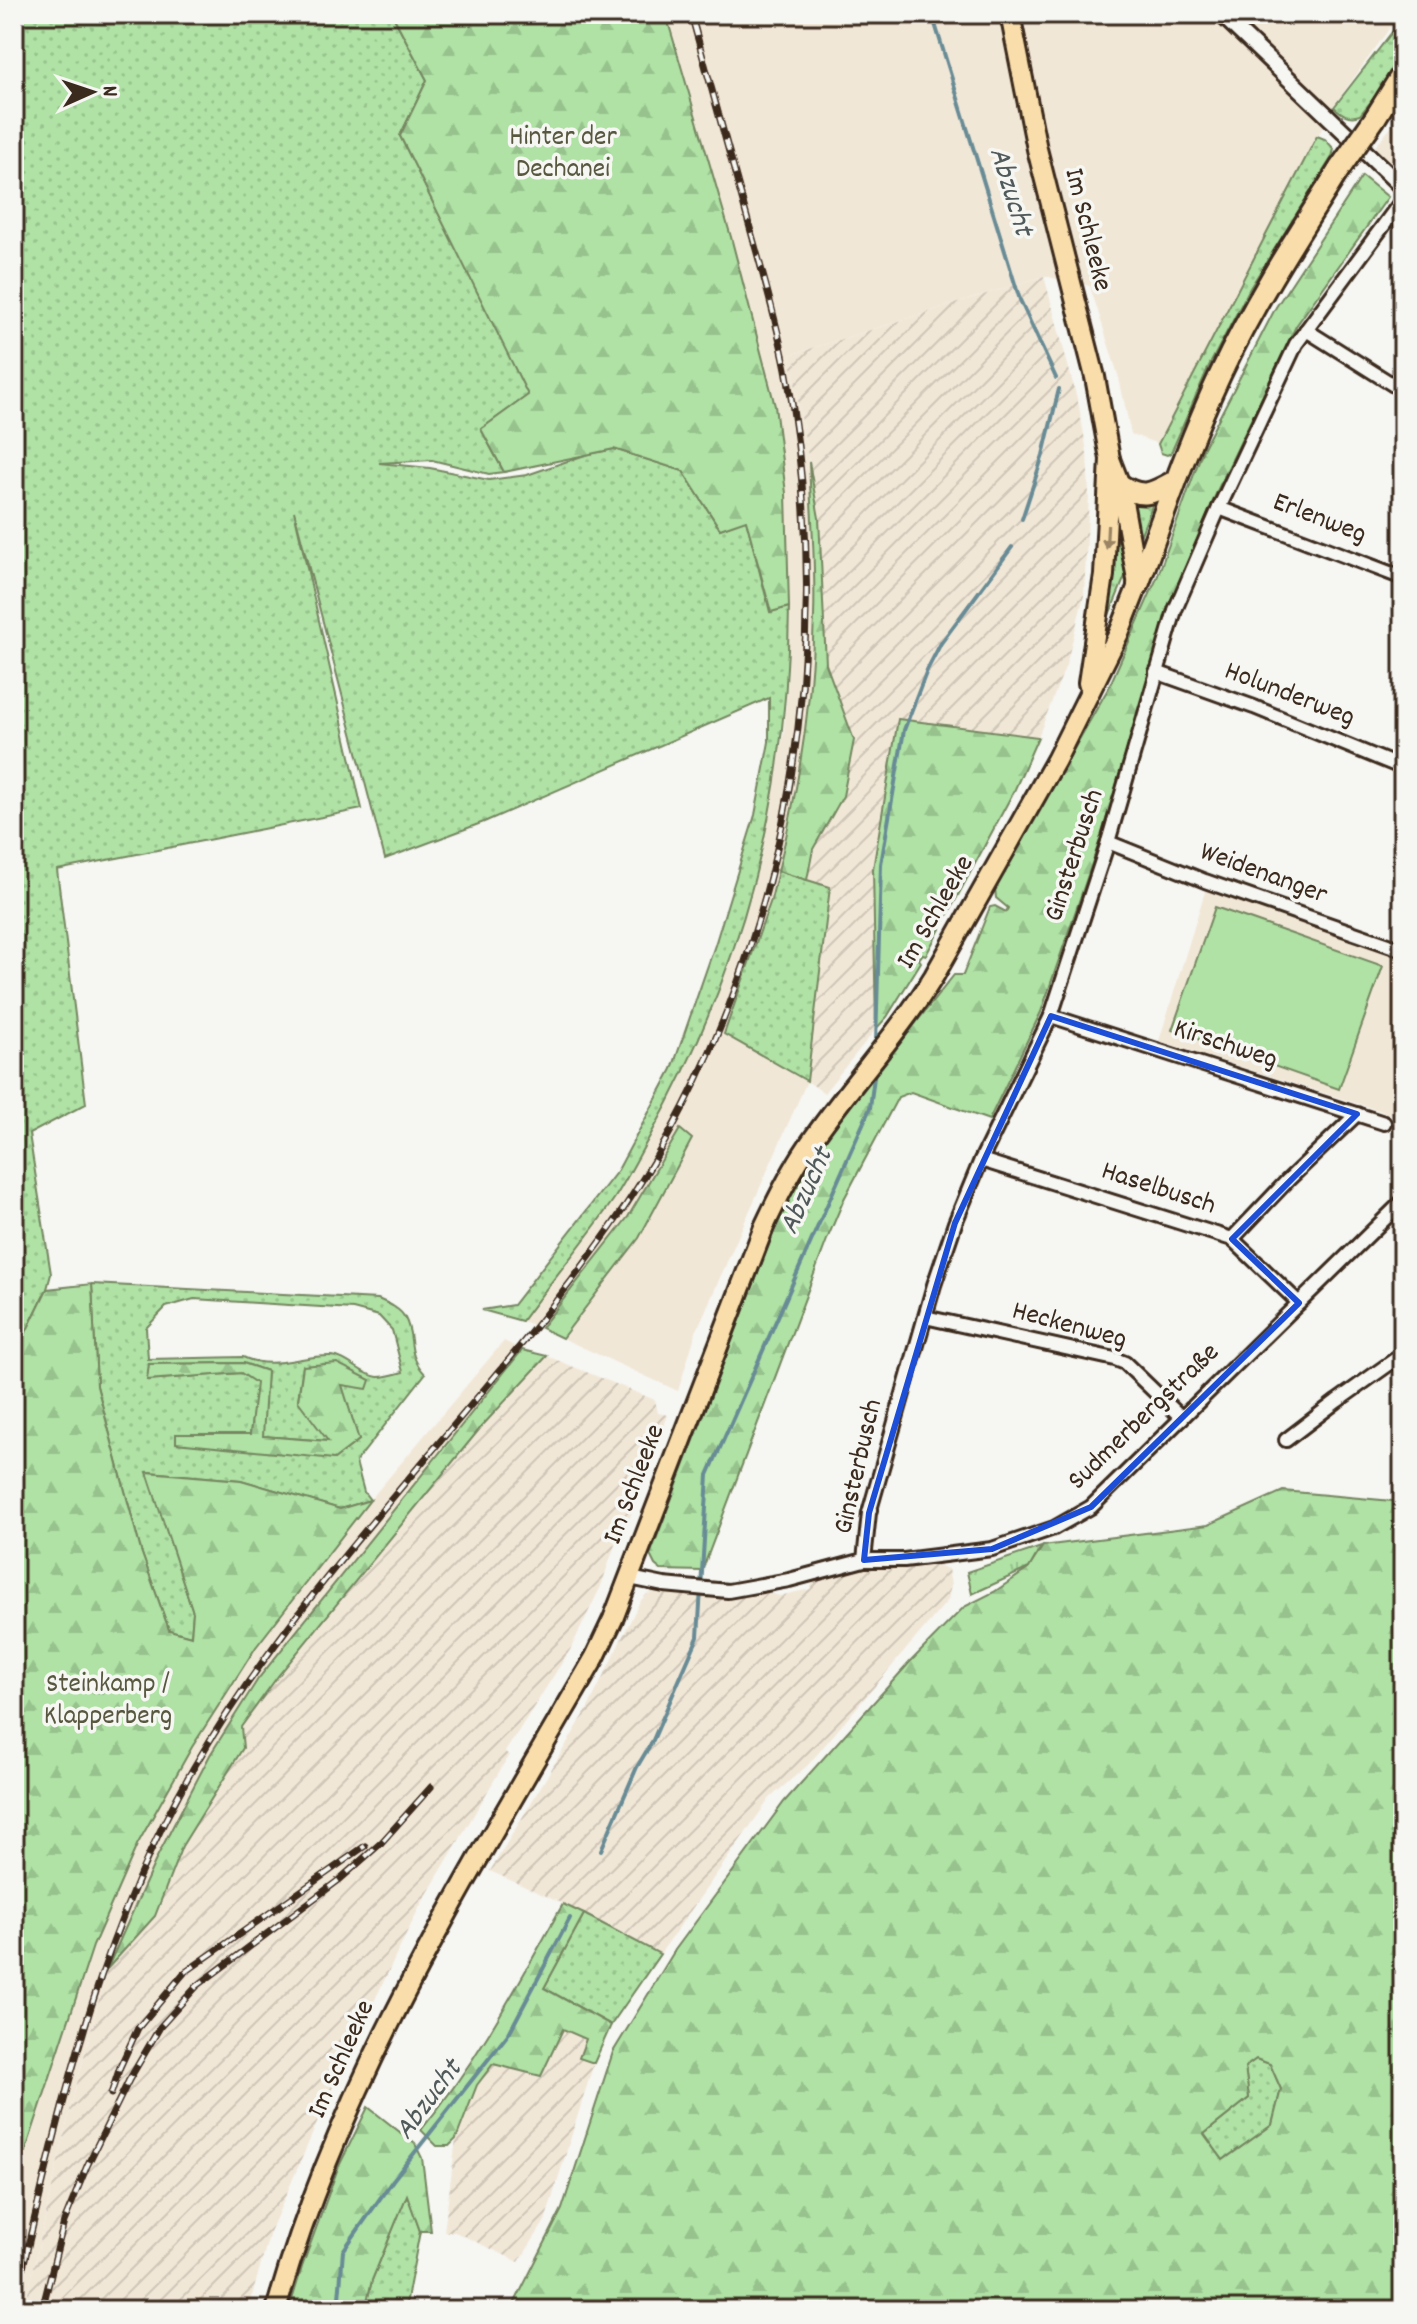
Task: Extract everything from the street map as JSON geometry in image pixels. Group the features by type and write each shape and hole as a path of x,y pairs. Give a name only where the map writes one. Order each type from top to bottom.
{"highway":[{"path":"1138,585 1175,481 1233,349 1274,271 1403,73"},
{"path":"1375,118 1403,94"},
{"path":"1120,485 1133,494 1143,495 1175,481"}],"main road":[{"name":"Im Schleeke","path":"276,2310 318,2187 405,1991 501,1816 595,1657 630,1578 764,1227 789,1176 809,1144 918,1003 954,943 1056,760 1119,633 1138,585 1120,485 1110,459 1095,377 1061,251 1010,14"},
{"name":"Im Schleeke","path":"1085,703 1104,575 1110,459"}],"street":[{"path":"1221,14 1403,188"},
{"name":"Ginsterbusch","path":"864,1560 869,1513 955,1223 981,1160 1051,1016 1108,842 1175,610 1282,371 1306,330 1403,199"},
{"path":"1306,330 1403,391"},
{"name":"Erlenweg","path":"1219,508 1403,578"},
{"name":"Holunderweg","path":"1156,672 1254,707 1403,768"},
{"name":"Weidenanger","path":"1108,842 1205,881 1403,950"},
{"name":"Kirschweg","path":"1051,1016 1384,1123"},
{"path":"1232,1239 1357,1114"},
{"name":"Haselbusch","path":"981,1160 1232,1239 1299,1303"},
{"name":"Sudmerbergstraße","path":"630,1578 664,1585 728,1591 789,1580 864,1560 904,1560 992,1549 1054,1528 1091,1507 1403,1201"},
{"name":"Heckenweg","path":"925,1317 1125,1363 1182,1418"},
{"path":"1286,1440 1403,1354"}],"highlighted area":[{"path":"1051,1016 1357,1114 1232,1239 1299,1303 1091,1507 992,1549 864,1560 869,1513 955,1223"}],"shaded area":[{"path":"666,14 1400,14 1333,107 1158,444 1131,434 1119,378 1090,286 1044,276 790,355 809,462 815,613 809,705 789,827 771,900 724,1034 807,1081 696,1332 678,1391 562,1338 639,1238 680,1130 628,1217 541,1328 522,1321 614,1198 709,1017 736,946 762,853 784,731 789,647 786,493 731,237"},
{"path":"1403,113 1403,175 1374,148"},
{"path":"1044,276 1079,406 1087,452 1089,496 1084,596 1066,665 1038,737 898,719 873,869 876,1029 824,1093 807,1081 830,887 807,880 813,849 843,796 854,740 826,664 819,518 790,355"},
{"path":"1207,885 1403,954 1403,1118 1159,1041"},
{"path":"504,1341 522,1350 258,1679 210,1755 158,1855 107,1969 70,2110 24,2310 14,2310 14,2205 26,2150 93,1946 137,1845 192,1747 256,1647 370,1500"},
{"path":"547,1356 655,1400 658,1413 668,1415 621,1541 616,1542 601,1586 570,1650 505,1752 509,1755 419,1908 330,2093 270,2232 248,2310 24,2310 70,2110 107,1969 155,1916 182,1846 243,1748 240,1728 278,1676 482,1426"},
{"path":"873,1564 935,1564 948,1569 951,1585 948,1600 808,1765 770,1798 660,1954 490,1871 587,1710 639,1603 647,1594 676,1590 715,1599 760,1589 779,1596 810,1589 815,1579"},
{"path":"563,2029 587,2039 579,2058 594,2063 545,2221 519,2262 455,2232 444,2232 456,2139 477,2085 493,2063 540,2076"}],"green space":[{"path":"14,14 392,14 427,80 400,136 529,395 481,429 504,472 489,474 432,460 379,463 430,468 489,480 527,475 585,455 614,449 683,471 720,529 746,519 770,612 789,607 787,677 780,746 769,814 735,946 683,1073 619,1191 522,1321 482,1310 513,1305 618,1170 672,1069 755,815 769,742 769,698 484,822 385,859 294,511 362,809 57,870 86,1104 29,1134 51,1274 47,1289 14,1357 14,492 17,492 14,491"},
{"name":"Hinter der Dechanei","path":"392,14 656,14 669,25 731,237 775,406 786,493 789,607 771,612 746,520 720,529 683,471 614,449 504,472 481,429 528,395 400,136 427,80"},
{"path":"1403,18 1403,63 1360,115 1343,114 1334,107"},
{"path":"1317,136 1325,139 1334,149 1332,157 1250,288 1209,366 1171,453 1161,453 1158,444"},
{"path":"1362,176 1388,197 1296,326 1218,489 1169,608 1100,840 1041,1012 989,1120 911,1092 898,1097 844,1199 828,1237 702,1571 661,1570 650,1555 783,1208 840,1118 954,975 963,975 990,907 995,906 1006,912 1008,908 996,898 995,888 1109,687 1157,578 1203,449 1276,307"},
{"path":"809,462 819,518 826,664 854,740 843,796 813,849 807,880 778,871 798,776 810,680 814,578"},
{"path":"1114,494 1129,567 1107,620 1104,618"},
{"path":"1131,501 1153,503 1139,539"},
{"path":"898,719 1038,737 1015,789 926,955 919,959 921,962 887,1017 876,1029 873,869"},
{"path":"778,871 830,887 807,1081 724,1034 771,900"},
{"path":"1215,907 1383,966 1339,1089 1172,1030"},
{"path":"680,1129 692,1139 639,1238 562,1338 541,1328 628,1217"},
{"path":"92,1284 378,1299 403,1314 415,1359 425,1374 356,1462 364,1492 370,1500 340,1509 241,1480 148,1472 193,1612 191,1636 169,1630 141,1551 97,1386","holes":["194,1299 353,1309 379,1316 392,1330 403,1372 378,1377 331,1356 276,1363 243,1357 148,1359 146,1328 166,1307","243,1363 267,1371 262,1436 329,1441 298,1400 303,1366 359,1440 334,1459 176,1434 250,1434 257,1383 241,1373 148,1380 149,1364"]},
{"name":"Steinkamp / Klapperberg","path":"92,1284 97,1386 141,1551 169,1630 191,1636 193,1612 147,1472 241,1480 340,1509 370,1500 256,1647 192,1747 137,1845 93,1946 26,2150 14,2165 14,1357 47,1289"},
{"path":"522,1350 547,1356 482,1426 278,1676 241,1727 243,1748 182,1846 155,1916 107,1969 158,1855 210,1755 258,1679"},
{"path":"243,1363 267,1371 263,1436 328,1441 298,1401 303,1366 337,1363 370,1380 367,1389 342,1385 359,1440 334,1459 176,1443 176,1434 250,1434 256,1383 241,1373 147,1380 149,1364"},
{"path":"1283,1491 1403,1502 1403,2310 511,2310 562,2209 613,2052 675,1950 784,1802 964,1607 994,1592 1028,1569 1043,1546 1208,1525","holes":["1256,2059 1270,2064 1281,2089 1272,2125 1223,2160 1204,2134 1249,2098 1245,2067"]},
{"path":"1041,1547 1029,1568 972,1594 967,1572"},
{"path":"563,1904 584,1914 544,1988 611,2025 594,2063 579,2058 586,2039 563,2029 541,2076 493,2064 477,2085 456,2139 449,2146 437,2146 421,2130 479,2049"},
{"path":"584,1914 660,1954 611,2025 544,1988"},
{"path":"1256,2059 1270,2064 1281,2089 1272,2125 1223,2160 1204,2134 1249,2098 1245,2067"},
{"path":"368,2107 415,2144 422,2158 431,2231 420,2231 407,2195 372,2280 365,2310 289,2310 338,2168"},
{"path":"407,2194 420,2231 405,2310 365,2310 372,2280"}],"waterway":[{"name":"Abzucht","path":"932,14 1020,300 1056,378"},
{"name":"Abzucht","path":"1022,519 1043,455 1059,389"},
{"name":"Abzucht","path":"876,1044 881,864 904,730 941,643 1012,547"},
{"name":"Abzucht","path":"601,1850 698,1637 708,1475 870,1108 875,1069"},
{"name":"Abzucht","path":"338,2310 343,2251 393,2180 509,2033 570,1918"}],"railway":[{"path":"14,2305 84,2029 131,1896 160,1830 194,1767 289,1626 507,1362 611,1227 670,1132 719,1031 757,925 784,816 801,704 806,592 802,479 778,332 691,14"},
{"path":"42,2310 64,2222 87,2166 129,2080 160,2027 197,1986 339,1880 381,1843 431,1787"},
{"path":"111,2094 138,2028 184,1973 365,1846"}]}
